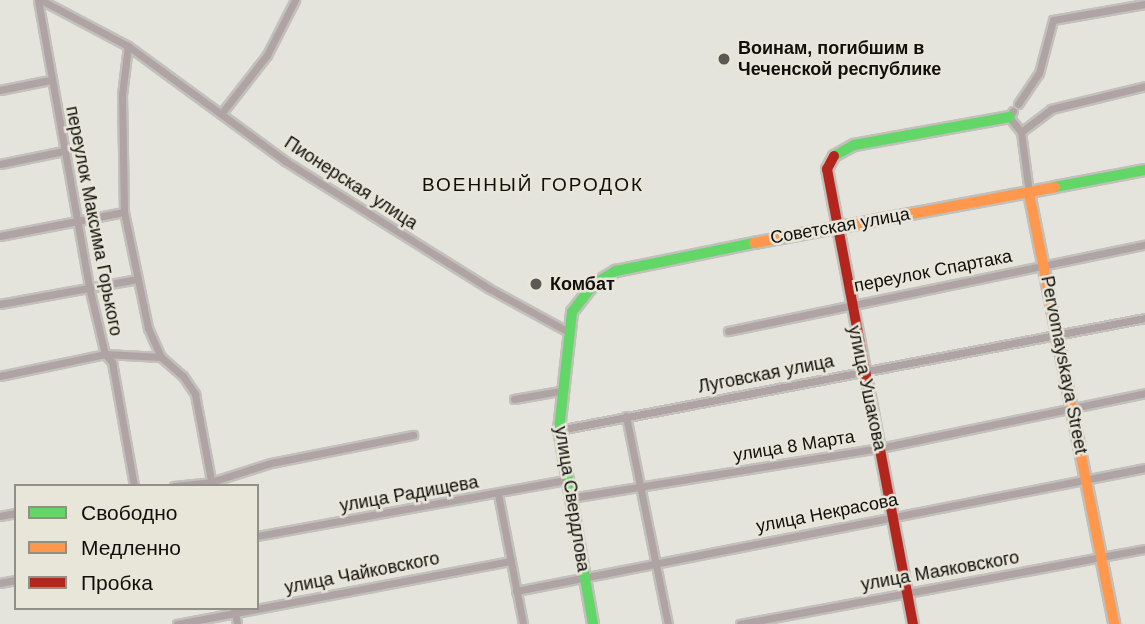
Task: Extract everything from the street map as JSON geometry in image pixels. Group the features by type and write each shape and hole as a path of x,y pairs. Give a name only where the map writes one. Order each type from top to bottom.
{"street":[{"name":"Пионерская улица","path":"39,0 128,46 221,114 406,238 566,331"},
{"name":"переулок Максима Горького","path":"39,0 50,80 89,286 105,354 112,362 134,484"},
{"path":"221,114 267,55 295,0"},
{"path":"1018,104 1039,73 1053,20 1145,4"},
{"path":"128,46 122,95 124,212 148,328 161,357 183,376 195,394 212,484 271,463 413,435"},
{"path":"0,90 50,80"},
{"path":"1011,114 1021,132 1051,109 1145,86"},
{"name":"улица Ушакова","path":"913,624 850,303 827,169 835,153 854,145 1011,114"},
{"name":"Pervomayskaya Street","path":"1021,132 1029,193 1114,624"},
{"path":"0,164 64,151"},
{"name":"Советская улица","path":"566,331 582,297 616,271 837,226 1145,170"},
{"path":"0,236 124,212"},
{"name":"переулок Спартака","path":"728,331 850,303 1145,245"},
{"path":"0,304 138,279"},
{"name":"Луговская улица","path":"559,430 1145,318"},
{"name":"улица Свердлова","path":"566,331 559,430 593,624"},
{"path":"0,376 105,354 161,357"},
{"path":"514,399 561,391"},
{"name":"улица 8 Марта","path":"571,498 880,447 1145,393"},
{"path":"626,416 668,624"},
{"name":"улица Некрасова","path":"516,591 893,515 1145,468"},
{"name":"улица Радищева","path":"259,536 566,480"},
{"path":"498,494 523,624"},
{"name":"улица Маяковского","path":"740,624 1145,549"},
{"name":"улица Чайковского","path":"259,607 511,561"},
{"path":"235,611 237,624"},
{"name":"улица Чайковского","path":"177,624 235,611"}],"traffic: fast":[{"path":"834,156 854,145 1009,117"},
{"path":"1055,187 1145,170"},
{"path":"593,624 559,430 572,312 594,284 616,271 754,243"}],"traffic: slow":[{"path":"754,243 1055,187"},
{"path":"1029,193 1114,624"}],"traffic: jam":[{"path":"834,156 827,169 913,624"}],"place":[{"name":"Воинам, погибшим в Чеченской республике","path":"724,59"},
{"name":"Комбат","path":"536,284"}],"district":[{"name":"ВОЕННЫЙ ГОРОДОК","path":"533,185"}]}
